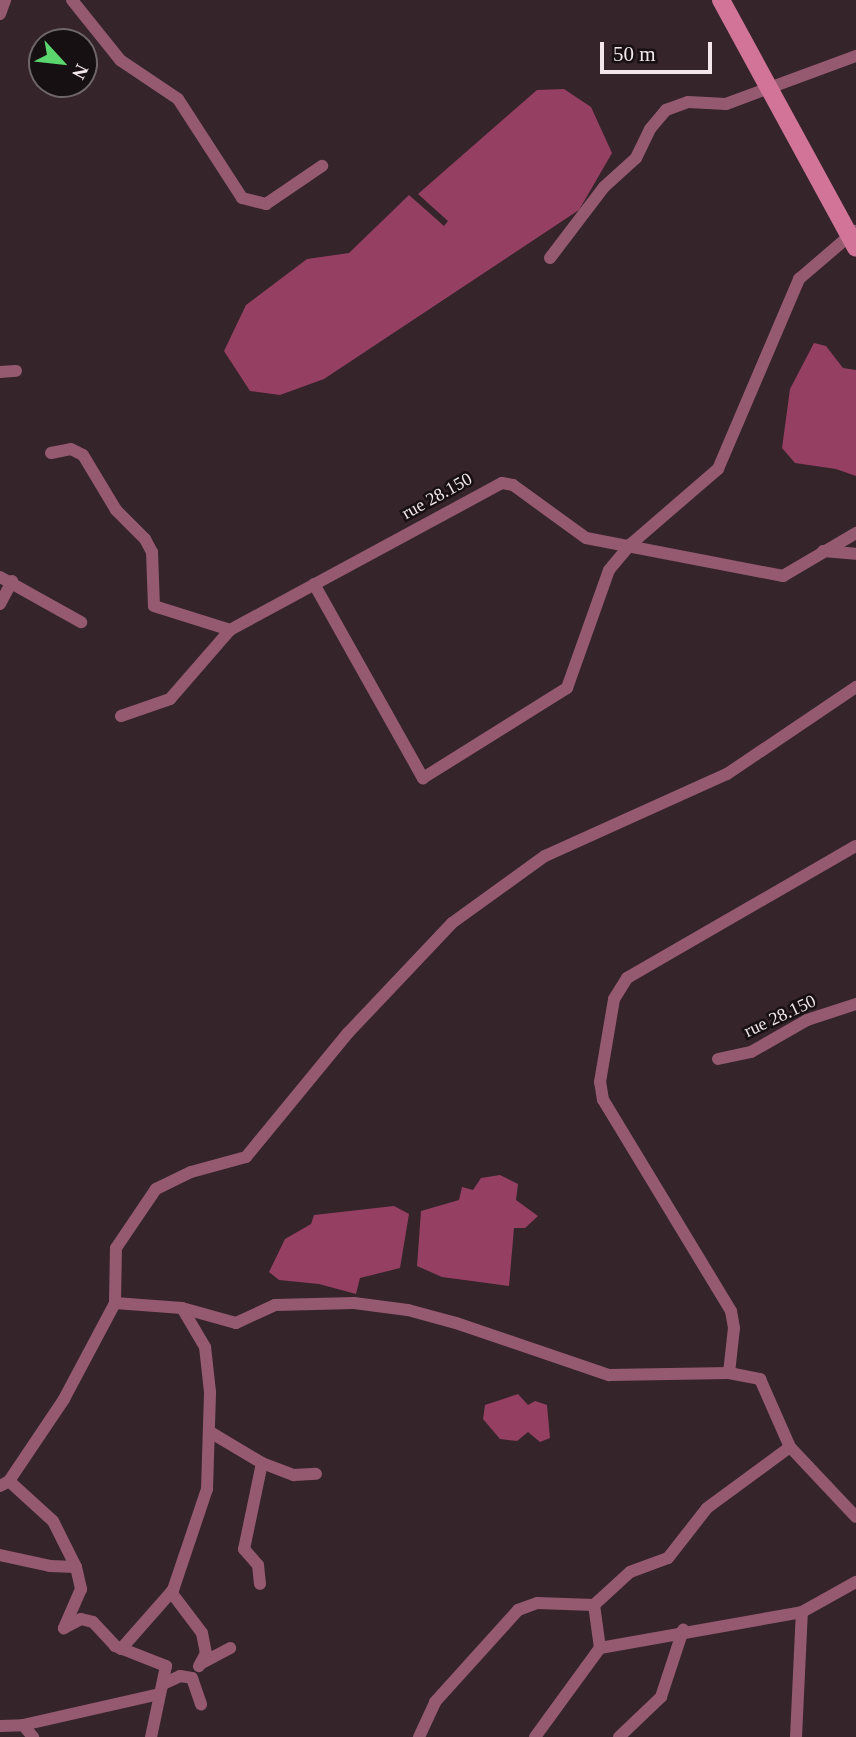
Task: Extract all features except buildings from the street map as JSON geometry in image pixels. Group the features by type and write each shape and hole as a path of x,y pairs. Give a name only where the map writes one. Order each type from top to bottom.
{"street":[{"path":"0,14 5,0"},
{"path":"72,0 120,60 178,99 242,198 266,205 322,166"},
{"path":"314,583 423,778 567,688 609,570 631,544 718,470 799,279 853,238 721,0"},
{"path":"550,258 604,187 636,158 650,129 666,110 688,102 726,104 767,86 856,56"},
{"path":"0,372 16,371"},
{"path":"51,453 71,449 83,455 116,510 145,539 152,552 154,606 230,630"},
{"name":"rue 28.150","path":"121,716 170,699 230,630 502,483 513,485 574,534 783,576 856,533"},
{"path":"823,551 856,554"},
{"path":"0,604 6,579 81,622"},
{"path":"151,1737 166,1666 121,1649 100,1634 93,1622 81,1619 64,1628 81,1589 76,1567 53,1521 4,1483 64,1399 115,1303 116,1248 128,1223 156,1189 191,1172 246,1157 348,1033 452,923 545,856 727,774 856,687"},
{"path":"729,1373 734,1328 731,1311 603,1100 600,1082 614,999 628,978 856,846"},
{"name":"rue 28.150","path":"718,1059 751,1052 807,1020 856,1004"},
{"path":"115,1303 182,1308 236,1323 275,1305 354,1303 456,1323 609,1375 729,1373 760,1380 790,1447 856,1517"},
{"path":"121,1649 171,1592 207,1489 210,1432 205,1347 182,1308"},
{"path":"210,1432 262,1463 294,1475 316,1474"},
{"path":"419,1737 435,1702 518,1610 537,1603 594,1605 630,1572 668,1558 706,1508 790,1447"},
{"path":"260,1584 258,1565 244,1549 262,1463"},
{"path":"0,1555 50,1566 76,1567"},
{"path":"535,1737 600,1648 683,1630 802,1612 856,1582"},
{"path":"171,1592 202,1633 206,1653 192,1678"},
{"path":"594,1605 600,1648"},
{"path":"796,1737 802,1612"},
{"path":"619,1737 661,1697 683,1630"},
{"path":"199,1665 230,1648"},
{"path":"0,1726 23,1725 162,1689 180,1676 192,1678 201,1692 201,1704"},
{"path":"23,1725 33,1737"}],"shaded area":[{"path":"564,89 591,107 612,153 579,210 324,379 280,395 250,391 224,351 246,305 307,259 349,253 409,195 444,226 448,221 418,194 537,90"},
{"path":"814,343 826,346 843,368 856,370 856,476 836,469 795,463 782,448 790,389"},
{"path":"500,1175 518,1184 516,1200 538,1216 525,1228 514,1228 509,1286 442,1277 417,1266 421,1211 459,1200 462,1187 473,1190 481,1178"},
{"path":"394,1206 409,1214 400,1268 360,1278 356,1294 319,1284 279,1280 269,1272 285,1239 311,1224 314,1215"},
{"path":"518,1394 528,1405 535,1401 547,1405 550,1438 540,1442 528,1432 517,1441 500,1439 483,1419 485,1405"}]}
